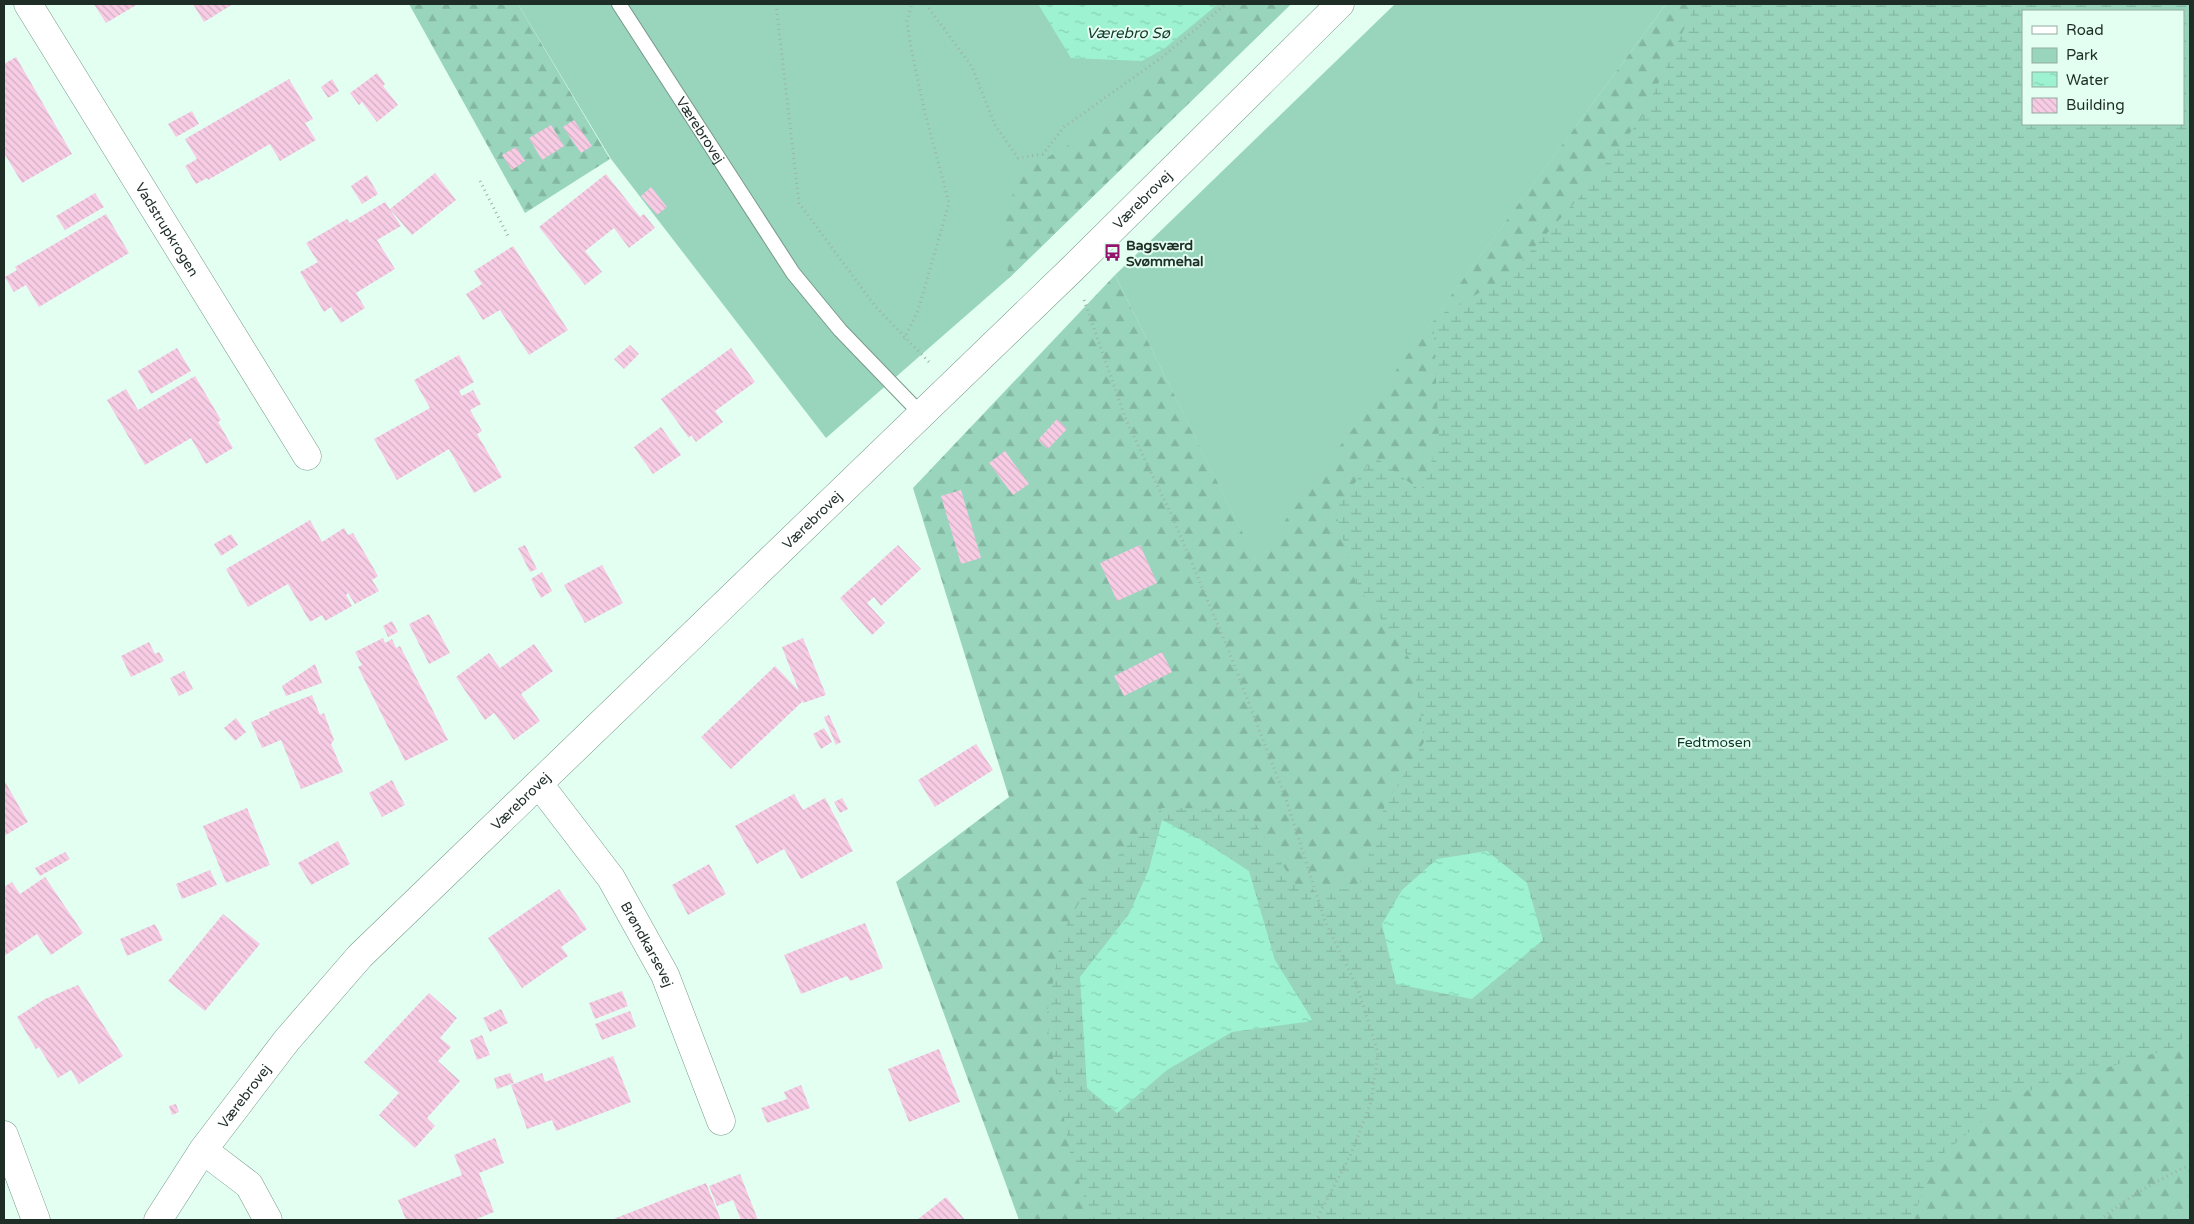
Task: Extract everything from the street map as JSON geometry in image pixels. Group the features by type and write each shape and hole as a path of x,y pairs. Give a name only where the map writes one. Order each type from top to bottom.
{"street":[{"name":"Vadstrupkrogen","path":"28,4 307,456"},
{"name":"Værebrovej","path":"158,1220 203,1150 287,1040 360,956 1072,269 1340,4"},
{"name":"Brøndkarsevej","path":"539,784 611,878 665,975 721,1121"},
{"path":"4,1135 36,1220"},
{"path":"203,1150 249,1185 268,1220"}],"lane":[{"name":"Værebrovej","path":"619,4 793,273 840,330 921,414"}],"path":[{"path":"776,4 799,203 875,306 904,339 952,384"},
{"path":"904,339 918,311 949,203 925,113 911,48 907,21 912,4"},
{"path":"926,4 972,67 995,125 1018,158 1042,154 1064,127 1162,58 1226,4"},
{"path":"480,180 508,236"},
{"path":"1072,269 1126,420 1173,518 1228,649 1287,802 1325,921 1358,989 1378,1053 1371,1102 1352,1154 1316,1220"},
{"path":"2100,1220 2124,1200 2160,1179 2190,1165"}],"green space":[{"path":"409,4 518,4 610,159 525,213"},
{"path":"518,4 1291,4 1009,278 826,438 611,159"},
{"path":"1243,4 1291,4 1009,278 1002,234 1018,175 1090,132"},
{"path":"1395,4 1666,4 1256,561 1115,275"},
{"name":"Fedtmosen","path":"1666,4 2190,4 2190,1220 1019,1220 896,882 1009,797 913,488 1115,275 1256,560"},
{"name":"Fedtmosen","path":"1696,4 2190,4 2190,1018 2179,1046 2012,1096 1932,1163 1913,1220 1091,1220 1070,1152 1046,1019 1062,933 1085,892 1162,808 1246,809 1301,893 1358,888 1385,805 1424,742 1414,665 1356,584 1335,511 1374,456 1421,491 1439,440 1433,319 1507,277 1578,199 1641,119","holes":["1162,820 1200,839 1249,871 1275,960 1313,1021 1232,1032 1167,1070 1117,1113 1080,977 1129,914 1149,869","1543,940 1472,999 1396,984"]}],"water":[{"name":"Værebro Sø","path":"1038,4 1218,4 1165,48 1142,61 1071,58"},
{"path":"1162,820 1200,839 1249,871 1275,960 1313,1021 1232,1032 1167,1070 1117,1113 1087,1088 1080,977 1129,914 1149,869"},
{"path":"1487,851 1527,883 1543,940 1472,999 1396,984 1382,924 1402,890 1437,859"}],"building":[{"path":"94,4 138,4 106,23"},
{"path":"193,4 233,4 204,22"},
{"path":"16,57 72,154 22,183 4,153 4,64"},
{"path":"377,73 385,84 383,86 398,105 377,122 362,102 359,105 350,93"},
{"path":"289,79 313,119 305,123 316,140 280,161 270,144 208,180 207,178 196,184 185,166 197,159 185,139"},
{"path":"332,79 339,91 328,98 321,87"},
{"path":"192,111 199,124 176,137 168,124"},
{"path":"574,120 592,146 581,153 563,127"},
{"path":"551,125 564,146 542,160 529,138"},
{"path":"516,147 525,161 512,170 502,155"},
{"path":"435,173 456,200 412,235 390,209"},
{"path":"606,174 640,217 644,214 655,228 629,248 614,228 585,251 602,272 585,285 539,227"},
{"path":"367,175 378,194 362,204 351,186"},
{"path":"651,187 667,207 657,215 641,196"},
{"path":"95,193 104,207 65,230 56,216"},
{"path":"385,202 401,226 377,240 395,269 356,293 365,308 341,323 331,307 324,312 300,272 318,262 306,243 347,219 350,223"},
{"path":"106,214 129,253 39,307 26,285 14,292 5,277 17,270 15,267"},
{"path":"513,246 568,330 529,355 500,310 483,320 466,294 482,284 474,271"},
{"path":"630,345 639,354 624,369 614,359"},
{"path":"177,348 191,371 151,394 138,371"},
{"path":"731,348 755,382 715,411 723,422 696,442 691,435 689,438 661,399"},
{"path":"459,355 474,382 459,391 462,396 473,390 481,404 470,410 482,431 477,434 502,477 474,493 449,449 397,480 374,439 430,408 414,380"},
{"path":"195,376 221,420 218,422 233,448 206,464 191,438 145,465 107,400 126,389 138,410"},
{"path":"1057,419 1067,429 1048,449 1038,440"},
{"path":"661,427 681,455 653,474 634,447"},
{"path":"1005,451 1029,484 1013,495 989,463"},
{"path":"961,490 981,558 961,564 941,496"},
{"path":"310,520 322,542 344,528 348,535 353,533 378,576 372,580 379,591 355,604 348,593 346,595 352,606 325,621 322,615 310,622 288,584 248,607 226,569"},
{"path":"231,534 238,545 221,556 214,544"},
{"path":"525,545 537,569 530,572 518,548"},
{"path":"898,545 921,569 881,606 874,597 867,603 885,623 872,635 840,598"},
{"path":"1140,545 1157,583 1117,601 1100,563"},
{"path":"602,565 623,603 585,623 564,585"},
{"path":"542,572 552,591 541,598 531,579"},
{"path":"429,614 450,653 429,664 409,624"},
{"path":"392,621 398,632 388,637 383,626"},
{"path":"383,638 385,643 392,639 396,648 400,646 448,740 405,761 358,667 362,665 355,652"},
{"path":"803,638 826,695 803,703 803,701 731,769 701,737 775,666 799,691 782,647"},
{"path":"149,642 155,654 159,652 164,661 131,677 121,656"},
{"path":"534,644 553,671 521,694 540,721 514,740 494,713 485,720 456,677 489,653 500,668"},
{"path":"1162,652 1172,672 1124,696 1114,676"},
{"path":"315,664 322,683 286,696 282,686"},
{"path":"184,671 193,689 179,696 170,678"},
{"path":"312,695 320,715 324,713 334,740 331,744 343,772 301,789 281,740 262,748 251,722 270,714 269,712"},
{"path":"829,715 841,742 836,745 824,717"},
{"path":"236,718 246,732 235,741 224,728"},
{"path":"824,728 832,742 821,749 813,734"},
{"path":"976,744 993,770 935,807 918,780"},
{"path":"4,780 28,822 4,836"},
{"path":"392,780 405,805 382,817 369,793"},
{"path":"794,794 803,810 825,798 853,851 801,879 784,849 757,864 735,826"},
{"path":"842,798 848,809 840,813 834,802"},
{"path":"247,808 270,865 226,883 203,826"},
{"path":"338,841 350,864 311,885 298,863"},
{"path":"65,852 70,859 40,876 35,868"},
{"path":"709,864 726,894 688,915 672,885"},
{"path":"210,870 217,885 182,899 176,884"},
{"path":"45,877 83,933 51,955 37,934 4,956 4,887 12,882 20,894"},
{"path":"559,889 587,929 561,947 568,956 522,988 488,938"},
{"path":"223,914 260,944 205,1011 168,981"},
{"path":"865,923 883,968 850,981 847,976 801,994 784,955"},
{"path":"155,924 163,940 127,956 120,939"},
{"path":"78,985 123,1056 79,1084 71,1070 58,1078 39,1047 36,1049 17,1017 45,999"},
{"path":"622,991 628,1006 595,1019 589,1003"},
{"path":"429,993 457,1018 440,1038 451,1047 438,1061 460,1081 427,1118 435,1126 415,1148 379,1115 399,1093 364,1062"},
{"path":"501,1009 508,1023 490,1032 483,1018"},
{"path":"630,1011 636,1027 602,1040 595,1024"},
{"path":"482,1035 490,1055 477,1060 470,1040"},
{"path":"939,1049 960,1102 909,1122 888,1069"},
{"path":"613,1056 631,1102 556,1131 552,1120 527,1129 511,1085 542,1073 545,1082"},
{"path":"510,1073 514,1083 497,1089 494,1078"},
{"path":"801,1085 810,1108 767,1123 761,1108 787,1099 784,1092"},
{"path":"176,1104 179,1112 172,1115 169,1106"},
{"path":"495,1138 504,1163 479,1173 494,1212 474,1220 406,1220 398,1200 462,1175 454,1155"},
{"path":"740,1174 758,1220 741,1220 733,1200 717,1206 709,1186"},
{"path":"706,1183 721,1220 611,1220"},
{"path":"946,1197 965,1220 917,1220"}],"place":[{"name":"Bagsværd Svømmehal","path":"1112,253"}]}
